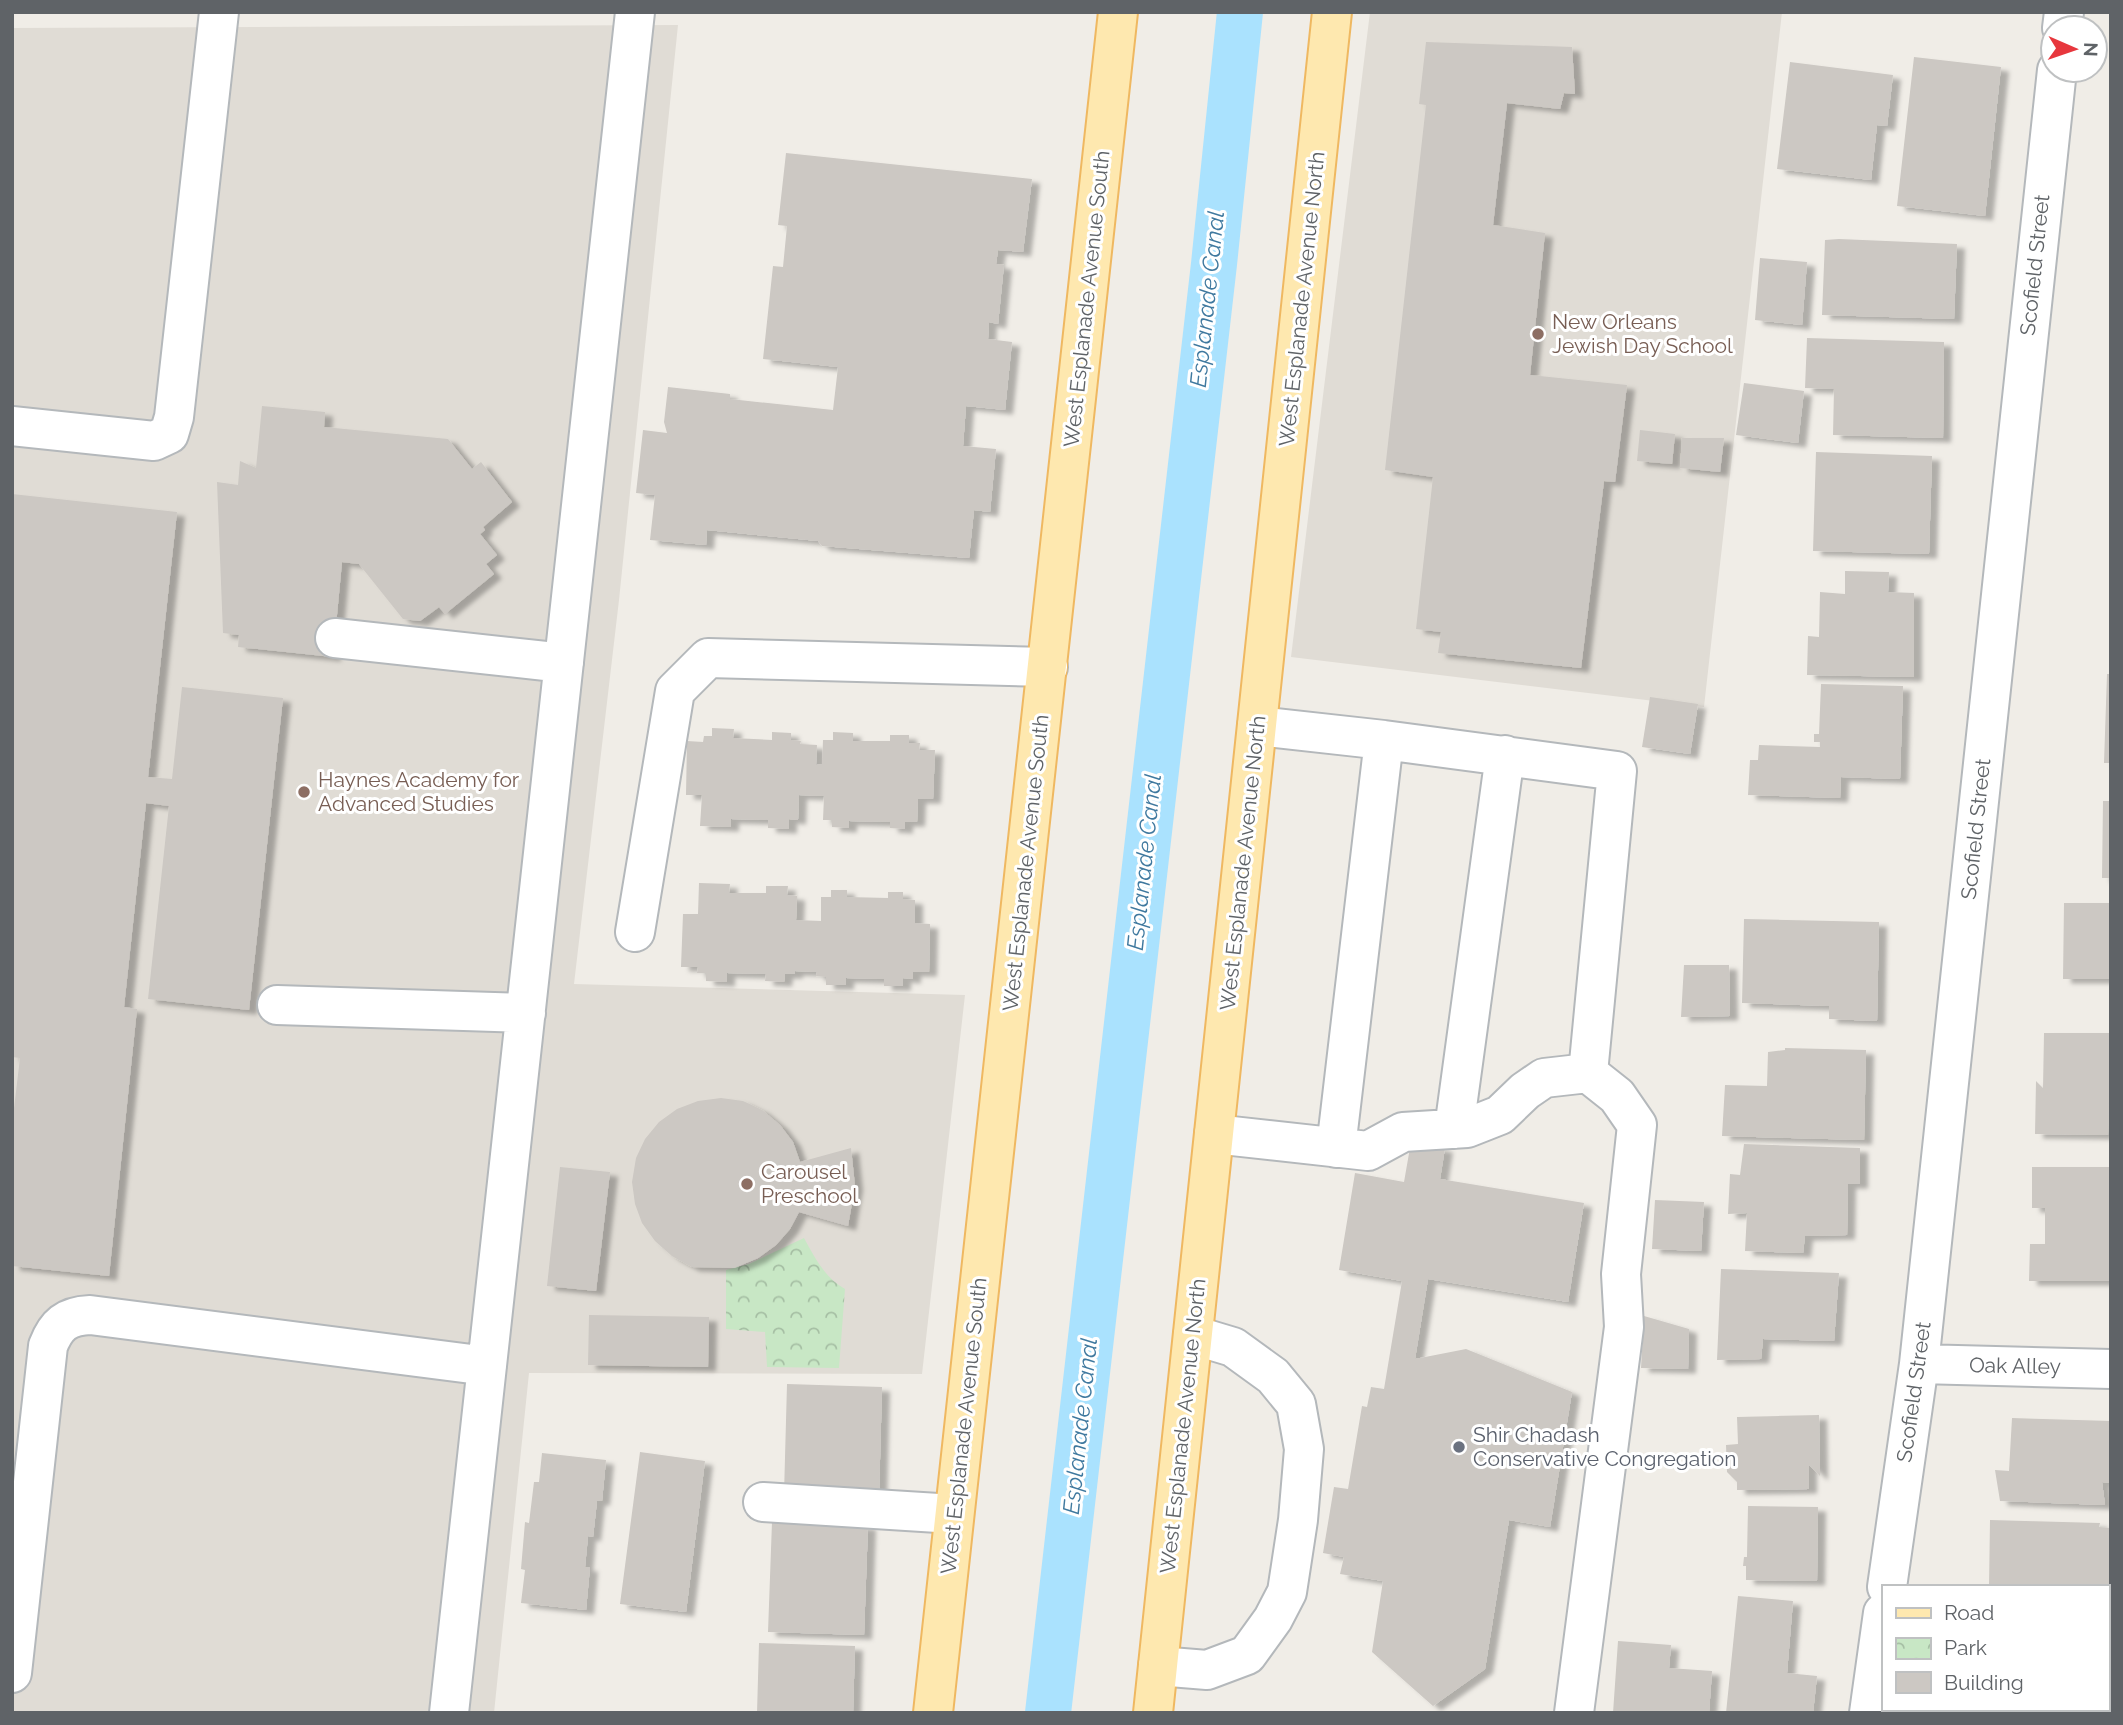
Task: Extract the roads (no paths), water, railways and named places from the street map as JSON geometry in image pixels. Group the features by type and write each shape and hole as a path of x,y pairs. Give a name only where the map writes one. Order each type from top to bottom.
{"main road":[{"name":"West Esplanade Avenue South","path":"933,1713 1118,12"},
{"name":"West Esplanade Avenue North","path":"1153,1713 1332,12"}],"street":[{"path":"12,426 154,441 169,434 174,417 219,12"},
{"path":"449,1713 635,12"},
{"name":"Scofield Street","path":"1887,1585 1919,1364 2056,84"},
{"path":"335,638 564,663"},
{"path":"635,933 675,691 708,658 1048,667"},
{"path":"1257,726 1617,771 1588,1073"},
{"path":"1336,1148 1384,740"},
{"path":"1454,1129 1505,755"},
{"path":"277,1004 526,1013"},
{"path":"1214,1134 1368,1151 1403,1132 1466,1128 1500,1115 1525,1091 1544,1078 1588,1073 1617,1096 1637,1125 1621,1274 1624,1328 1574,1713"},
{"path":"12,1673 48,1346 54,1330 65,1319 90,1315 487,1366"},
{"path":"1158,1665 1207,1670 1247,1655 1273,1619 1287,1592 1298,1520 1304,1449 1296,1404 1273,1376 1233,1347 1193,1335"},
{"name":"Oak Alley","path":"1919,1364 2111,1369"},
{"path":"763,1502 954,1514"},
{"path":"1869,1713 1882,1620"}],"waterway":[{"name":"Esplanade Canal","path":"1048,1713 1214,264 1240,12"}],"place":[{"name":"New Orleans Jewish Day School","path":"1538,334"},
{"name":"Haynes Academy for Advanced Studies","path":"304,792"},
{"name":"Carousel Preschool","path":"747,1184"},
{"name":"Shir Chadash Conservative Congregation","path":"1459,1447"}]}
